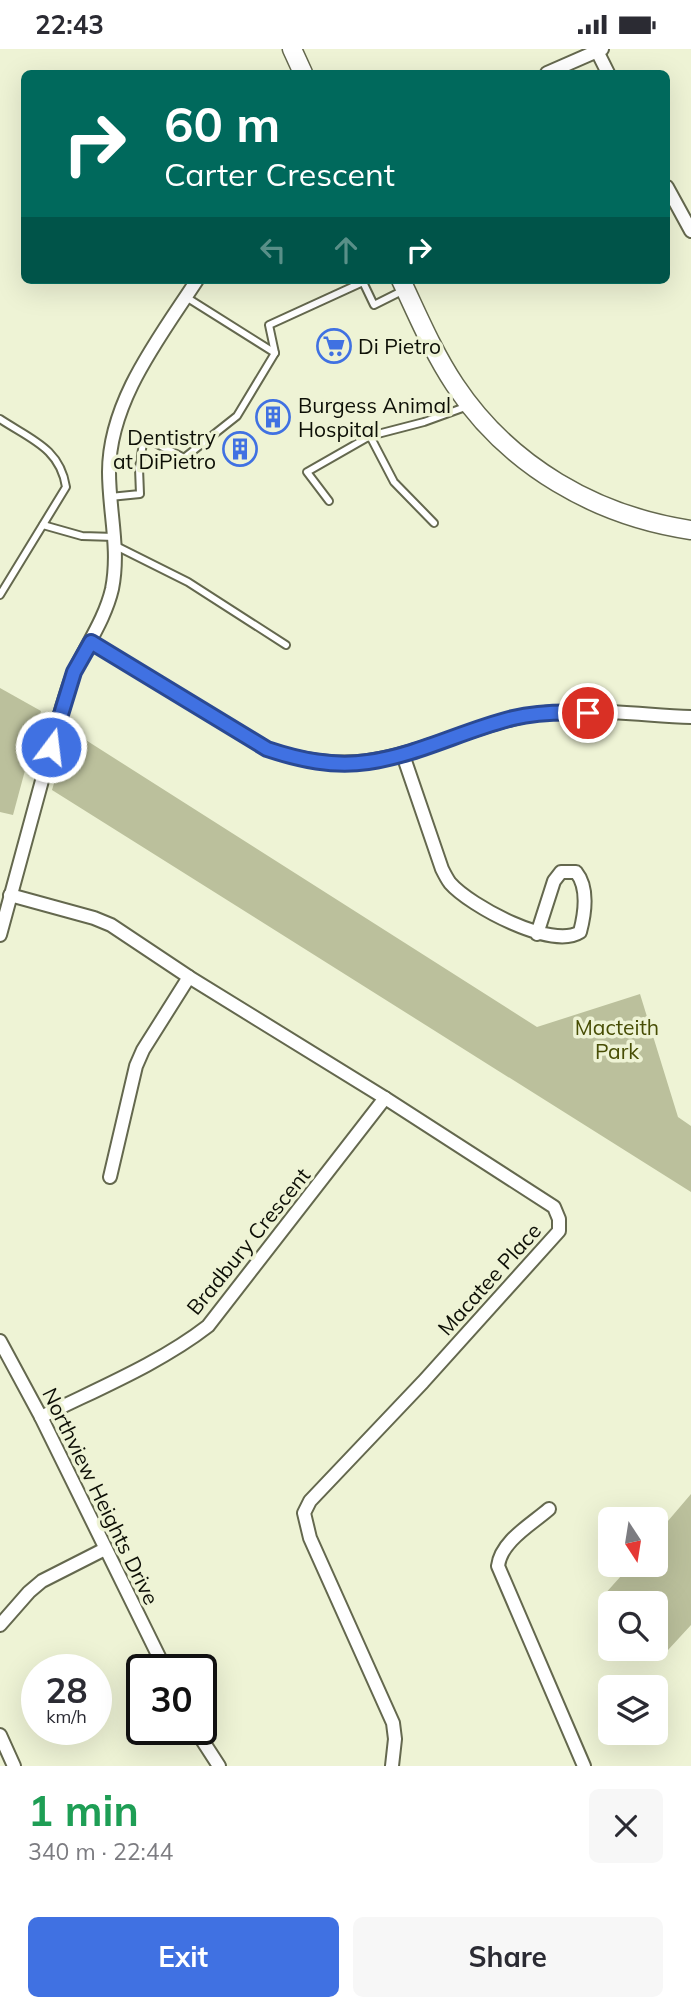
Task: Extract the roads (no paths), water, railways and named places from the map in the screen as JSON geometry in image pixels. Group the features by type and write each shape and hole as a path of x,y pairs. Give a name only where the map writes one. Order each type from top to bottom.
{"street":[{"path":"292,49 302,70"},
{"path":"554,70 599,50 607,70"},
{"path":"670,192 691,231"},
{"path":"0,935 62,707 74,672 91,642 109,597 116,542 109,471 115,422 127,393 195,284"},
{"path":"404,285 438,359 493,433 522,459 565,489 611,510 650,522 691,530"},
{"path":"91,642 267,749 298,759 327,763 368,762 403,755 510,719 536,714 563,712 691,717"},
{"path":"403,755 449,883 478,904 537,934 564,938 580,932 585,887 576,872 561,873 554,881 537,934"},
{"name":"Macatee Place","path":"10,895 111,925 554,1207 559,1219 558,1231 423,1382 310,1501 304,1513 310,1538 393,1723 395,1739 392,1766"},
{"path":"110,1177 142,1050 189,977"},
{"name":"Bradbury Crescent","path":"41,1417 160,1356 208,1326 385,1098"},
{"name":"Northview Heights Drive","path":"0,1341 41,1417 158,1654"},
{"path":"549,1509 506,1545 499,1555 498,1566 584,1766"},
{"path":"0,1625 29,1591 42,1581 105,1549"},
{"path":"0,1735 14,1766"},
{"path":"205,1745 219,1766"}],"lane":[{"path":"110,497 140,494 139,468 144,437 184,458 237,416 275,353 269,325 358,284"},
{"path":"364,284 374,305 404,285"},
{"path":"187,297 275,353"},
{"path":"329,501 307,472 370,436 424,422 470,405"},
{"path":"0,419 52,452 63,470 66,487 0,595"},
{"path":"370,436 394,482 434,523"},
{"path":"43,525 116,542 188,582 286,645"}],"place":[{"name":"Di Pietro","path":"334,346"},
{"name":"Burgess Animal Hospital","path":"273,417"},
{"name":"Dentistry at DiPietro","path":"240,449"}],"park label":[{"name":"Macteith Park","path":"617,1039"}]}
